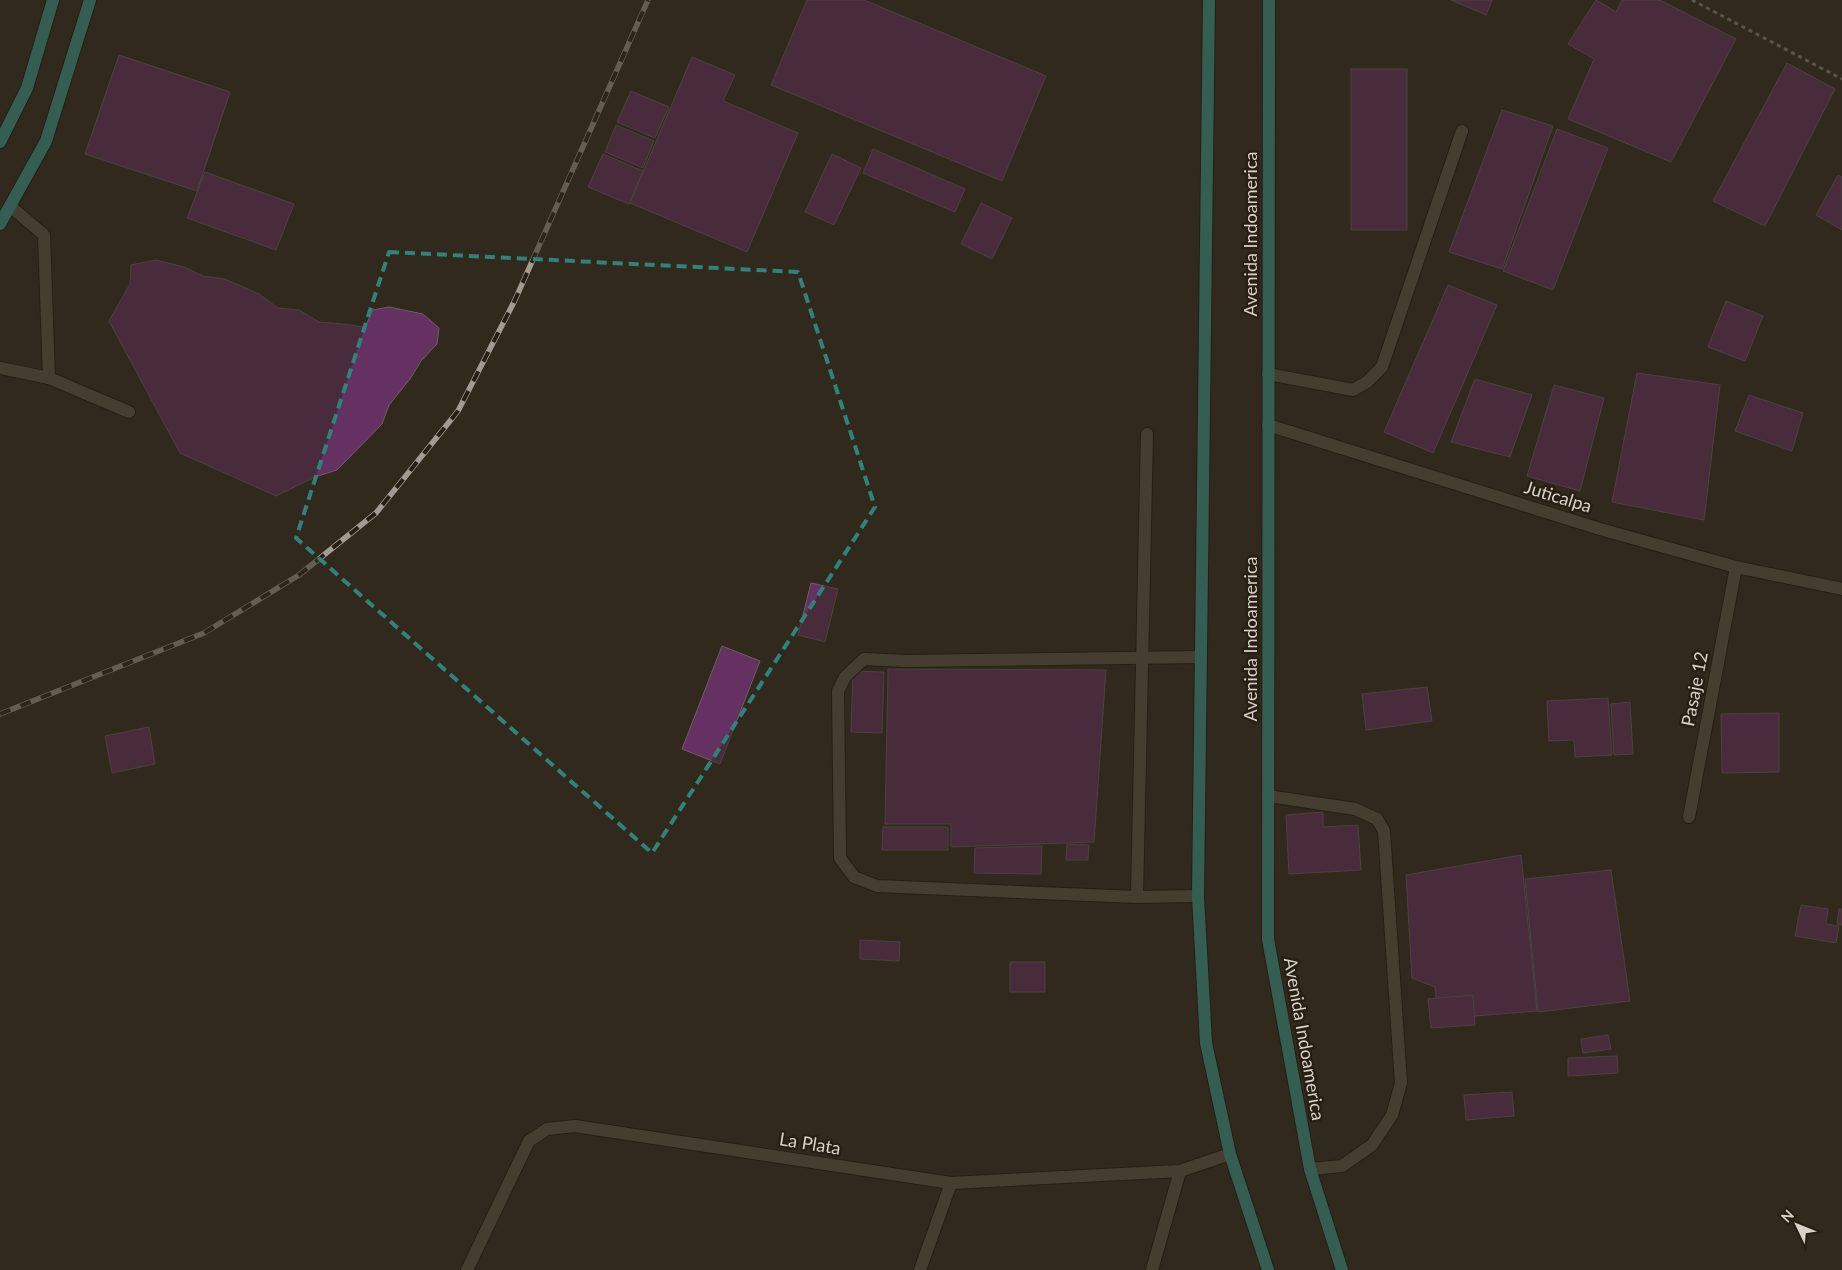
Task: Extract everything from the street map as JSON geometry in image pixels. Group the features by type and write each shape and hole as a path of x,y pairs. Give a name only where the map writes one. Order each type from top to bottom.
{"main road":[{"path":"0,142 27,88 53,0"},
{"path":"0,224 46,142 90,0"},
{"path":"1209,0 1198,896 1206,1043 1230,1154 1268,1270"},
{"name":"Avenida Indoamerica","path":"1269,0 1268,939 1310,1169 1342,1270"}],"street":[{"path":"1268,374 1353,390 1367,382 1382,367 1462,131"},
{"path":"10,206 44,234 50,378"},
{"path":"0,368 50,378 129,412"},
{"name":"Juticalpa","path":"1268,425 1590,526 1736,567 1842,589"},
{"path":"1137,897 1146,434"},
{"name":"Pasaje 12","path":"1689,817 1736,567"},
{"path":"1198,896 1137,897 877,886 854,877 840,858 838,691 845,677 864,660 1201,657"},
{"path":"1268,796 1355,809 1378,819 1384,831 1401,1083 1392,1115 1372,1145 1342,1166 1310,1169"},
{"name":"La Plata","path":"467,1270 529,1141 547,1130 575,1126 951,1183 1180,1171 1230,1154"},
{"path":"1152,1270 1180,1171"},
{"path":"920,1270 951,1183"}],"path":[{"path":"1692,0 1842,79"}],"highlighted area":[{"path":"389,252 798,272 875,507 652,853 296,538"}],"building":[{"path":"807,0 864,0 1046,76 1002,181 771,85"},
{"path":"1451,0 1492,0 1486,15"},
{"path":"1596,0 1616,12 1622,0 1660,0 1736,39 1671,162 1568,119 1594,59 1568,44"},
{"path":"119,55 230,92 197,191 85,154"},
{"path":"692,57 735,75 723,101 798,133 747,252 630,203"},
{"path":"1787,63 1835,89 1765,226 1713,201"},
{"path":"1351,69 1407,69 1407,230 1351,230"},
{"path":"631,91 669,107 655,138 617,122"},
{"path":"1502,110 1553,126 1502,269 1449,252"},
{"path":"616,125 654,141 643,168 605,152"},
{"path":"1557,129 1608,148 1553,290 1503,271"},
{"path":"873,149 965,189 955,212 863,173"},
{"path":"603,154 643,171 629,204 588,187"},
{"path":"832,154 861,168 834,225 805,212"},
{"path":"205,172 294,204 276,250 187,218"},
{"path":"1838,175 1842,177 1842,230 1816,215"},
{"path":"981,203 1012,218 992,259 961,244"},
{"path":"156,260 184,267 203,276 225,279 259,294 278,308 299,310 319,322 365,327 373,310 389,307 423,314 439,328 437,344 421,361 410,379 389,405 382,424 337,470 315,477 276,496 180,453 109,321 130,284 131,265"},
{"path":"1448,285 1497,305 1433,453 1384,432"},
{"path":"1726,301 1763,316 1745,361 1708,347"},
{"path":"1637,373 1720,385 1704,520 1612,502"},
{"path":"1475,379 1532,395 1510,457 1451,442"},
{"path":"1554,385 1604,398 1580,491 1527,476"},
{"path":"1749,395 1803,413 1792,451 1735,431"},
{"path":"811,583 838,589 825,642 798,635"},
{"path":"722,646 760,661 720,764 682,749"},
{"path":"888,669 1106,670 1094,842 951,847 951,824 885,824"},
{"path":"853,671 884,672 882,733 851,732"},
{"path":"1427,687 1432,721 1366,730 1362,694"},
{"path":"1608,698 1612,755 1575,757 1574,740 1549,741 1547,701"},
{"path":"1630,702 1633,754 1614,755 1611,704"},
{"path":"1779,713 1779,772 1722,773 1721,714"},
{"path":"149,727 155,764 112,773 105,736"},
{"path":"1323,812 1323,827 1358,825 1361,870 1289,874 1286,815"},
{"path":"883,827 948,827 948,850 882,850"},
{"path":"1067,844 1089,845 1088,860 1066,860"},
{"path":"1042,846 1041,874 974,873 975,848"},
{"path":"1521,855 1537,1011 1438,1019 1435,987 1412,978 1406,875"},
{"path":"1611,870 1630,1001 1538,1012 1525,879"},
{"path":"1801,905 1828,909 1826,924 1839,926 1836,943 1795,936"},
{"path":"1839,909 1842,909 1842,925 1837,924"},
{"path":"860,940 900,942 899,961 860,959"},
{"path":"1010,962 1045,962 1045,992 1010,992"},
{"path":"1473,995 1475,1025 1431,1028 1428,999"},
{"path":"1608,1035 1611,1049 1583,1053 1581,1039"},
{"path":"1617,1056 1618,1073 1568,1076 1568,1058"},
{"path":"1512,1092 1514,1116 1466,1120 1464,1095"}],"railway":[{"path":"0,714 204,633 299,575 376,513 458,411 515,300 648,0"}]}
